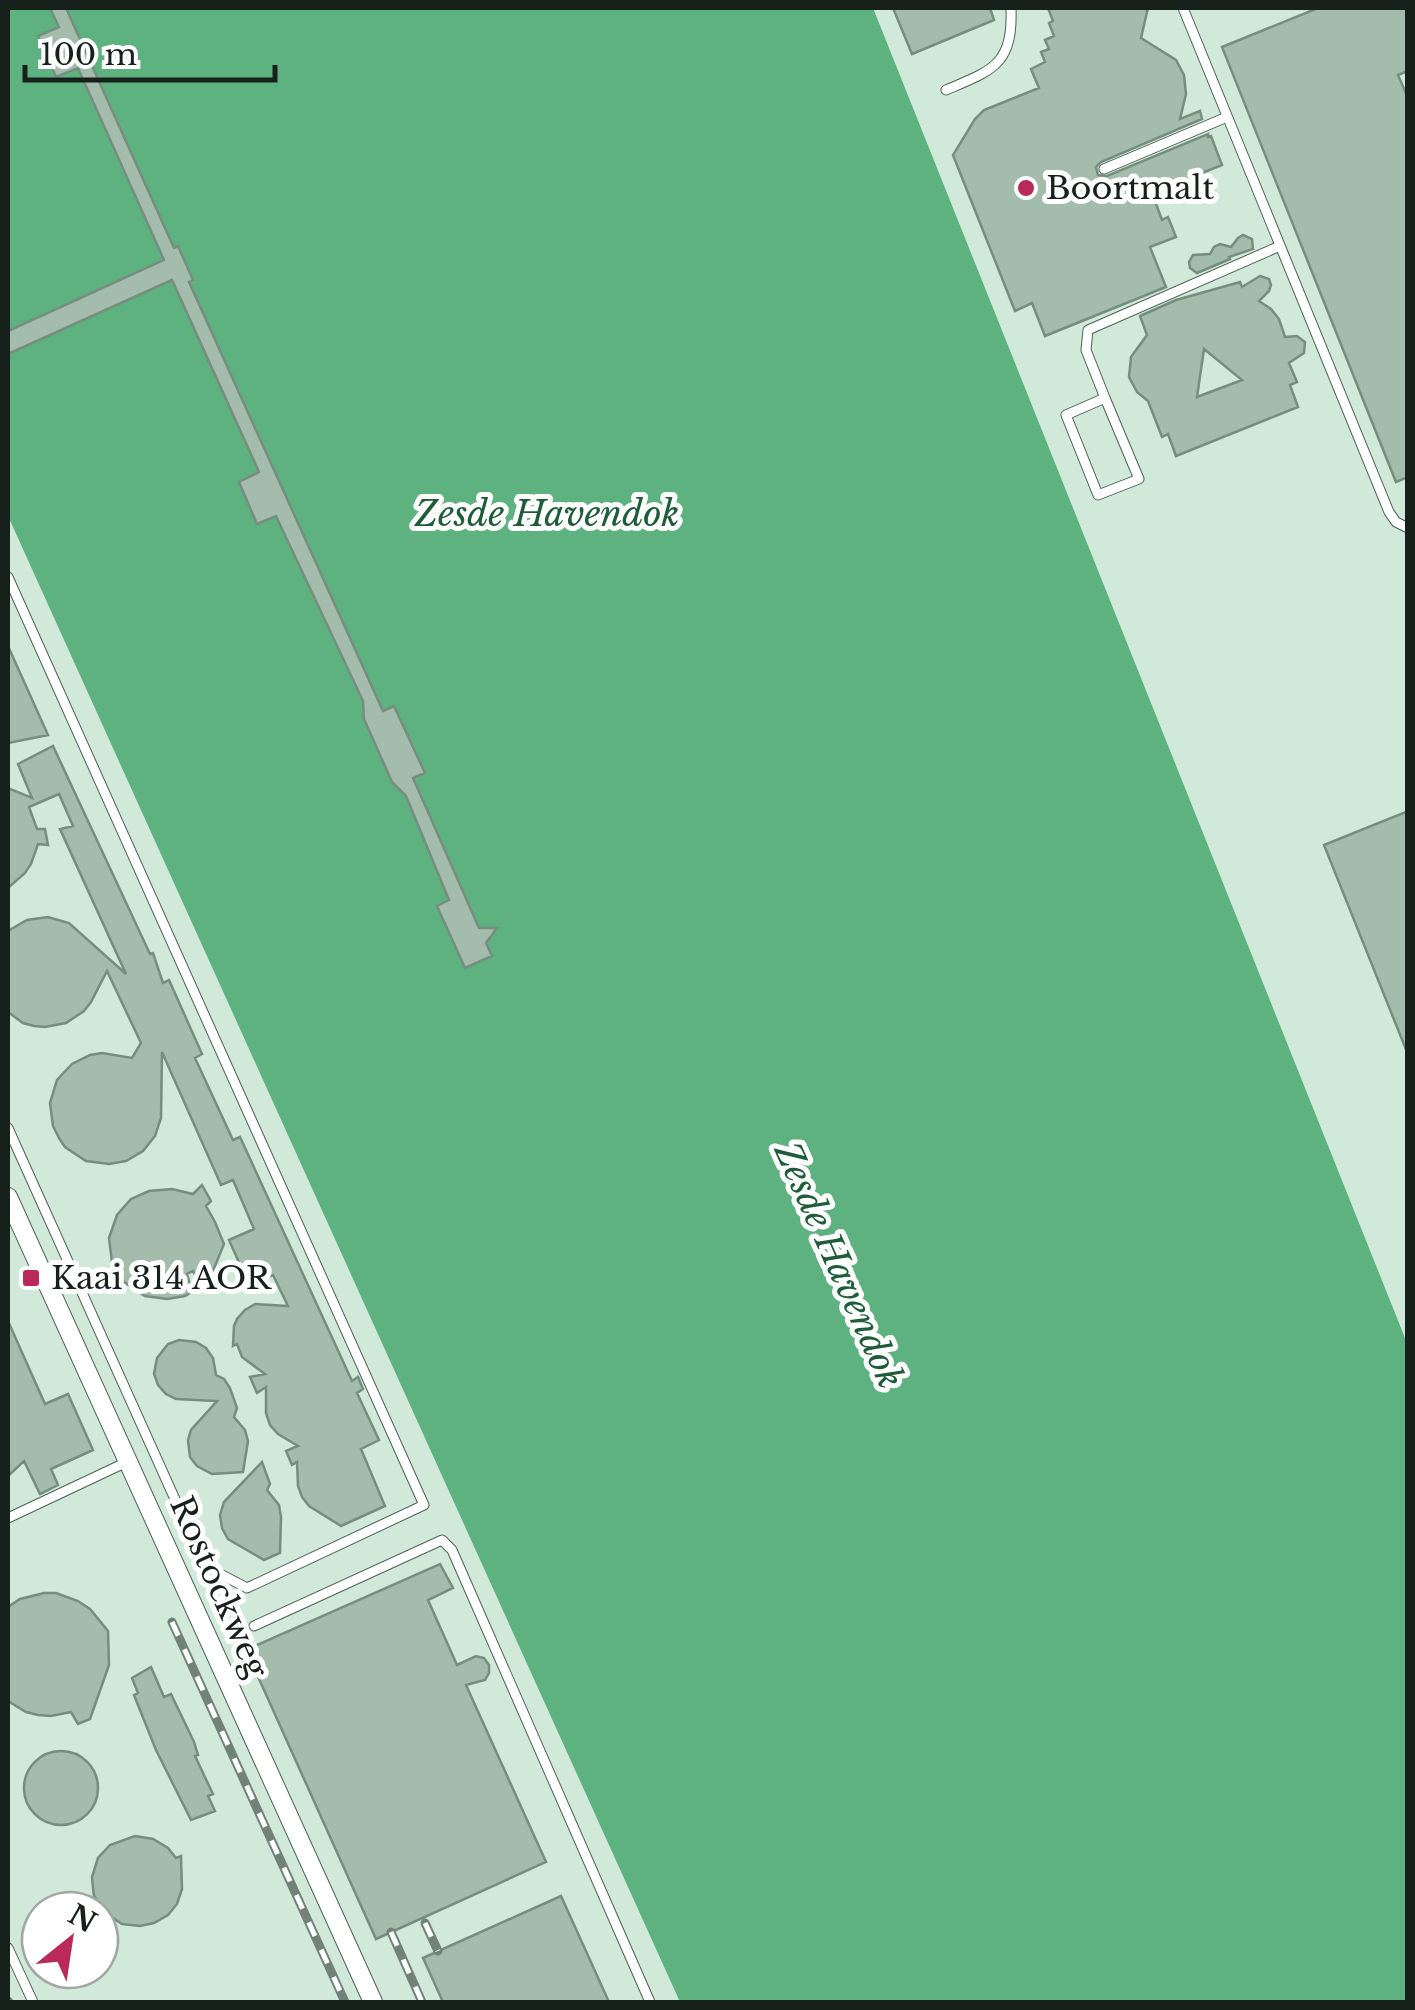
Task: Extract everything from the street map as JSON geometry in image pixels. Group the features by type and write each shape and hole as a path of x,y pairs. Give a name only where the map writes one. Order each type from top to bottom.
{"street":[{"name":"Rostockweg","path":"8,1197 373,2002"}],"lane":[{"path":"946,90 995,67 1010,39 1011,8"},
{"path":"1183,8 1388,512 1408,528"},
{"path":"1104,169 1228,116"},
{"path":"1106,398 1066,416 1098,495 1139,479 1106,398 1086,350 1088,330 1280,246"},
{"path":"8,577 424,1504 247,1588 205,1566 8,1128"},
{"path":"8,1518 129,1461"},
{"path":"254,1626 442,1540 452,1550 650,2002"},
{"path":"8,1948 34,2002"}],"water":[{"name":"Zesde Havendok","path":"8,8 873,8 1407,1343 1407,2002 680,2002 8,516"}],"building":[{"path":"50,8 66,8 174,248 178,246 193,280 189,282 383,711 394,706 425,773 413,778 479,928 497,928 486,943 492,956 465,968 437,906 449,900 406,796 392,782 364,719 363,701 276,516 257,524 239,482 259,472 172,280 8,354 8,331 164,260 78,68 56,77 38,36 59,27"},
{"path":"893,8 990,8 994,20 912,54"},
{"name":"Boortmalt","path":"1048,8 1148,8 1141,38 1176,60 1184,75 1186,94 1180,119 1200,111 1202,119 1101,162 1096,167 1098,175 1107,176 1208,134 1222,165 1152,193 1162,220 1168,217 1176,237 1150,247 1166,287 1045,336 1032,303 1015,311 953,155 984,110 1039,88 1031,69 1045,62 1041,52 1049,49 1045,40 1054,36"},
{"path":"1318,8 1408,8 1408,71 1398,75 1408,98 1408,477 1396,482 1222,47"},
{"path":"1243,235 1252,239 1253,249 1197,273 1190,268 1193,255 1210,254 1220,244 1231,247"},
{"path":"1260,276 1269,279 1269,291 1259,301 1279,319 1285,337 1297,336 1305,342 1304,353 1289,363 1297,382 1290,385 1298,407 1176,456 1168,434 1162,437 1148,401 1137,392 1129,377 1131,357 1147,335 1140,316 1176,300 1240,282 1242,287","holes":["1204,349 1242,380 1197,397"]},
{"path":"8,646 48,735 8,743"},
{"path":"53,746 150,954 153,953 163,983 169,980 202,1054 195,1058 233,1140 240,1137 352,1381 358,1377 363,1389 357,1393 379,1440 361,1449 385,1506 341,1526 309,1506 302,1497 297,1462 292,1465 286,1451 298,1446 270,1425 266,1387 257,1393 250,1377 265,1374 242,1357 237,1344 233,1346 234,1326 245,1310 255,1304 288,1306 273,1275 249,1285 229,1240 254,1229 233,1180 221,1185 162,1052 161,1118 155,1136 143,1151 126,1161 86,1161 59,1138 50,1103 57,1080 72,1064 102,1053 132,1058 141,1043 107,971 84,1011 66,1023 34,1026 8,1012 8,931 27,920 48,917 69,923 126,974 60,829 73,826 59,794 29,807 37,829 45,829 48,845 38,844 25,873 8,888 8,788 32,798 18,764"},
{"path":"1408,811 1408,1052 1407,1052 1324,845"},
{"path":"202,1185 211,1201 206,1206 224,1244 213,1271 201,1287 193,1271 187,1274 192,1292 185,1296 145,1296 124,1282 112,1262 109,1238 117,1215 131,1199 149,1191 172,1189 193,1194"},
{"path":"8,1321 45,1404 68,1394 93,1450 51,1469 58,1485 40,1494 24,1461 8,1476"},
{"path":"179,1340 206,1348 213,1358 216,1375 230,1388 237,1408 234,1417 248,1441 243,1472 212,1474 190,1457 191,1430 217,1401 176,1399 158,1385 154,1374 157,1358 168,1344"},
{"path":"262,1462 270,1484 267,1490 279,1505 281,1517 280,1553 264,1560 228,1539 220,1515 224,1502"},
{"path":"440,1564 453,1588 428,1600 457,1665 476,1656 489,1665 485,1680 466,1685 546,1862 376,1939 246,1650"},
{"path":"44,1593 78,1601 108,1631 109,1665 90,1719 78,1724 71,1712 38,1715 8,1701 8,1607 20,1599"},
{"path":"151,1667 164,1697 171,1694 213,1794 208,1796 215,1811 191,1820 134,1695 138,1693 132,1678"},
{"path":"61,1751 87,1762 98,1788 87,1814 61,1825 35,1814 24,1788 35,1762"},
{"path":"135,1836 153,1839 176,1858 181,1856 182,1889 168,1915 140,1926 120,1923 120,1890 93,1890 92,1877 98,1858 110,1845"},
{"path":"561,1896 609,2002 443,2002 423,1958"}],"railway":[{"path":"172,1622 345,2002"},
{"path":"425,1923 438,1951"},
{"path":"391,1932 422,2002"}],"place":[{"name":"Boortmalt","path":"1026,188"},
{"name":"Kaai 314 AOR","path":"31,1278"}]}
